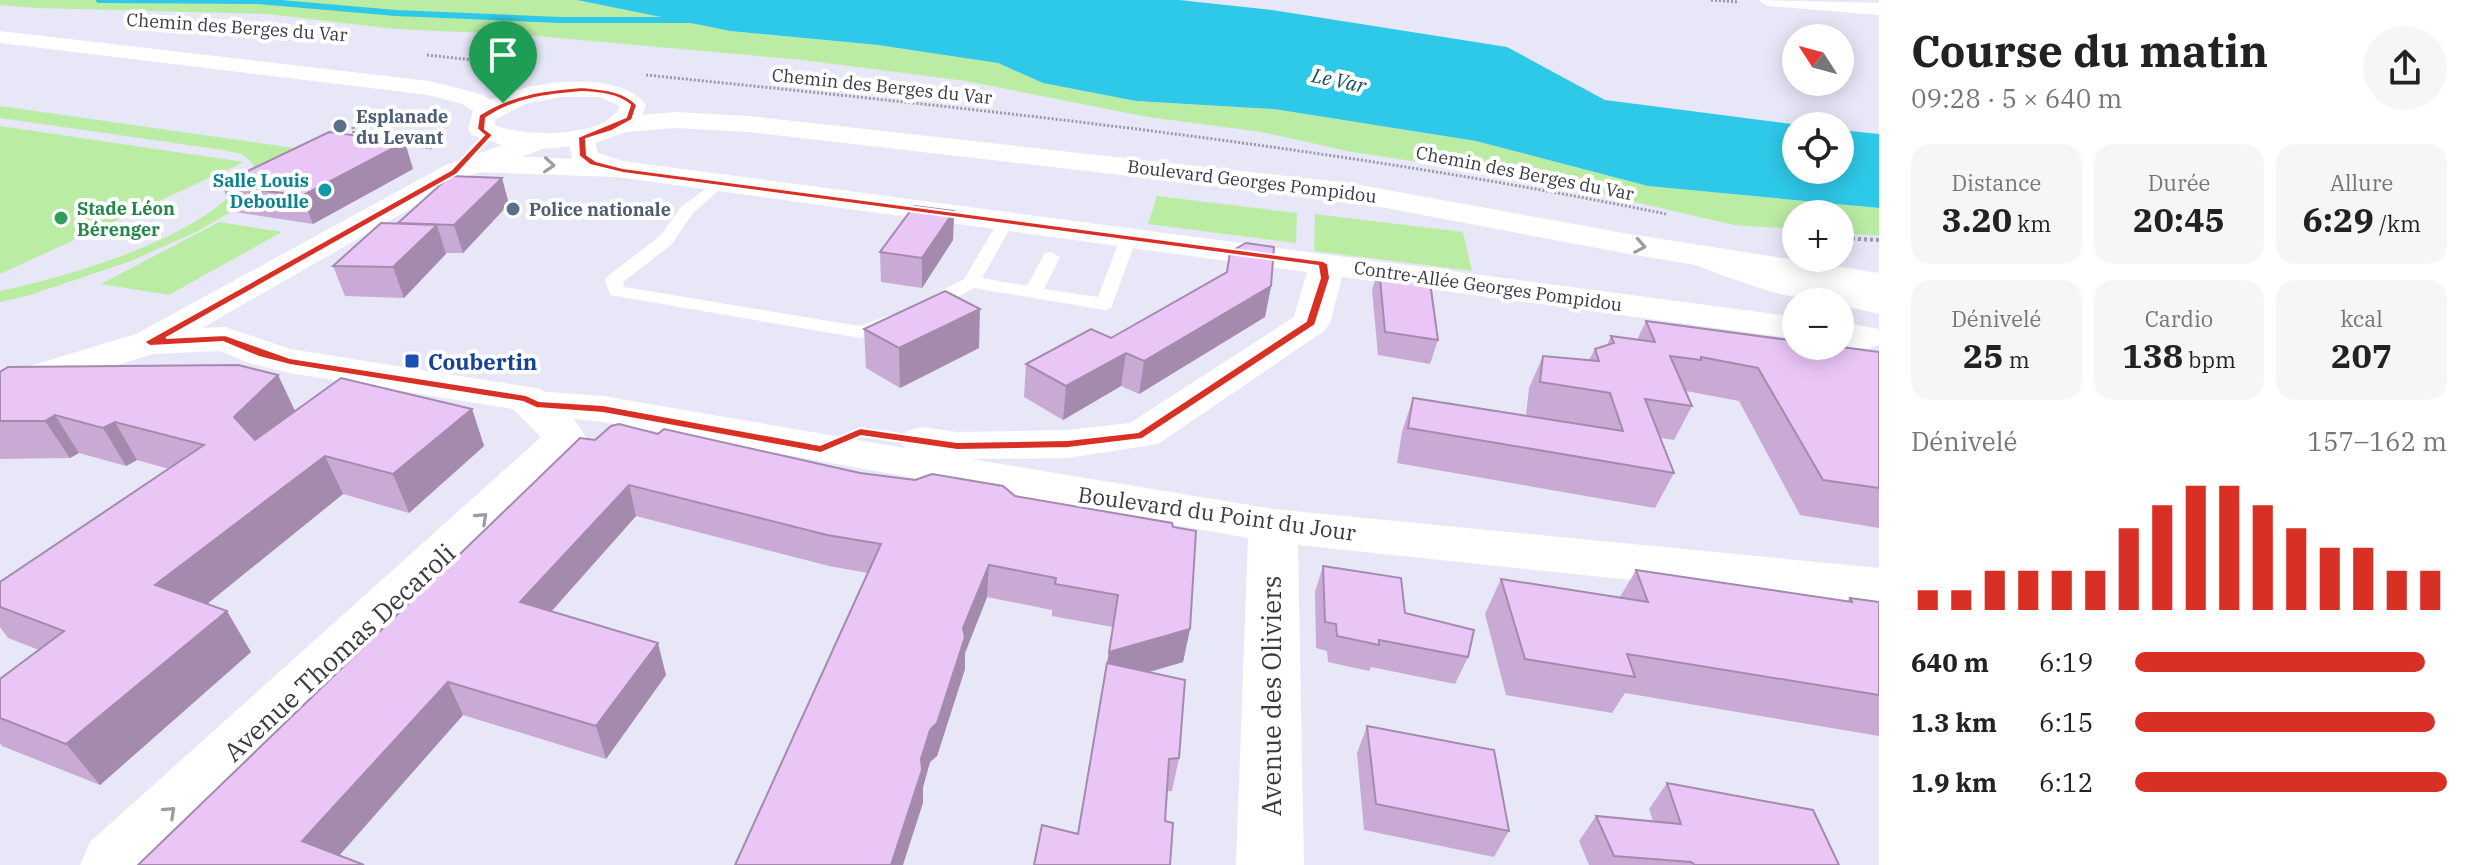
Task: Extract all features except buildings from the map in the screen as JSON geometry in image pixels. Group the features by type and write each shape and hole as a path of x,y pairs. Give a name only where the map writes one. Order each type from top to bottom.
{"main road":[{"path":"1768,0 1879,9"},
{"path":"0,37 429,88 472,99 489,122 536,142"},
{"path":"146,359 269,278 465,168 536,142 582,137 626,115 628,99 601,91 540,93 492,82 351,64 227,64"},
{"path":"465,168 489,122 540,93"},
{"name":"Boulevard Georges Pompidou","path":"626,115 791,112 1335,173 1782,249"},
{"name":"Boulevard Georges Pompidou","path":"626,115 748,124 1349,192 1707,258 1879,284"},
{"name":"Contre-Allée Georges Pompidou","path":"582,137 584,156 593,163 623,170 1782,326"},
{"path":"465,168 623,170"},
{"path":"1707,258 1761,277 1862,325"},
{"path":"1854,258 1879,260"},
{"path":"821,449 860,432 957,446 1068,444 1142,435 1311,323 1325,278 1323,264"},
{"path":"10,382 146,359 183,361 225,339 232,318 269,278"},
{"name":"Boulevard du Point du Jour","path":"225,339 263,355 290,361 526,398 551,422 654,420 1273,526 1879,587"},
{"name":"Avenue Thomas Decaroli","path":"114,865 551,422"},
{"name":"Avenue des Oliviers","path":"1270,865 1273,526"}],"lane":[{"path":"719,183 687,210 666,240 614,280 616,291 860,332 941,301 971,282 1007,220"},
{"path":"971,282 1105,304 1129,237"},
{"path":"1033,292 1051,257"}],"path":[{"path":"426,55 522,65"},
{"name":"Chemin des Berges du Var","path":"641,74 886,99 1326,152 1541,186 1680,217"},
{"path":"353,127 354,136 367,138"},
{"path":"393,142 455,151 451,160 439,169 465,168"},
{"path":"1854,239 1879,240"}],"green space":[{"path":"0,0 577,0 730,31 878,45 998,63 1043,83 1136,101 1274,109 1476,141 1648,186 1795,200 1782,200 1782,228 1734,225 1544,181 1352,152 1262,132 1148,117 966,81 802,60 525,35 395,29 267,14 0,5"},
{"name":"Stade Léon Bérenger","path":"0,106 322,152 301,162 275,157 277,165 250,201 196,232 131,261 0,302 0,291 89,267 179,230 228,198 253,170 253,164 242,154 223,150 0,118"},
{"name":"Stade Léon Bérenger","path":"0,126 244,162 0,274"},
{"path":"1157,196 1297,213 1296,243 1148,224"},
{"path":"1854,206 1879,208 1879,236 1854,234"},
{"path":"1315,214 1463,232 1472,271 1314,251"},
{"path":"219,222 282,232 169,295 101,284"}],"water":[{"name":"Le Var","path":"577,0 1179,0 1272,10 1507,47 1605,100 1782,123 1782,184 1854,184 1854,131 1879,134 1879,208 1854,206 1854,200 1795,200 1648,186 1476,141 1274,109 1136,101 1043,83 998,63 878,45 730,31"}],"waterway":[{"path":"99,0 258,1 396,13 560,20 695,20"}],"place":[{"name":"Esplanade du Levant","path":"340,126"},
{"name":"Salle Louis Deboulle","path":"325,190"},
{"name":"Police nationale","path":"513,209"},
{"name":"Stade Léon Bérenger","path":"61,218"},
{"name":"Coubertin","path":"412,361"}],"route":[{"path":"561,90 601,91 628,99 633,105 629,118 597,134 582,137 581,145 584,156 593,163 623,170 1323,264 1325,278 1311,323 1142,435 1068,444 957,446 860,432 821,449 603,409 536,404 526,398 290,361 263,355 225,339 150,342 454,172 489,135 481,129 479,123 482,117 503,103 561,90"}]}
